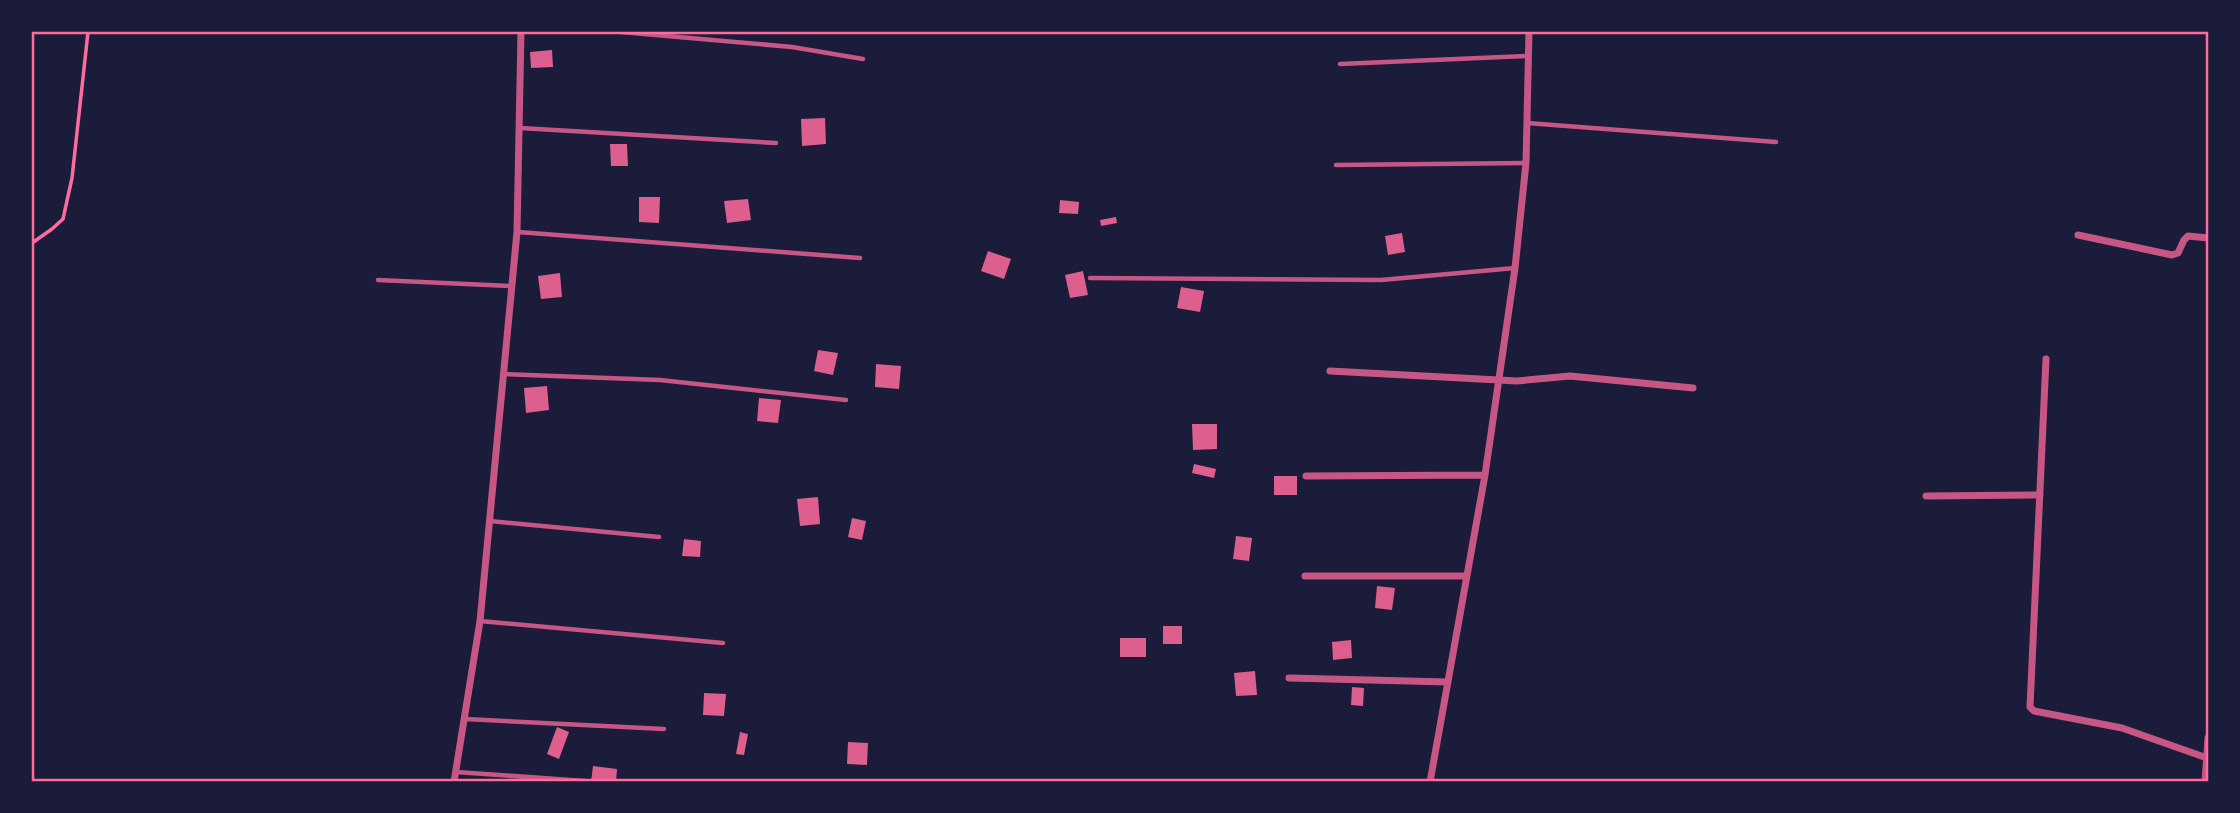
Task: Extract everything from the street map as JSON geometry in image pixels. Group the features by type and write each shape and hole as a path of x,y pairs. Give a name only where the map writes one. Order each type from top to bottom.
{"street":[{"path":"454,782 480,621 517,232 521,32"},
{"path":"1430,782 1485,475 1515,268 1526,163 1529,32"},
{"path":"2078,235 2172,255 2178,253 2188,236 2208,238"},
{"path":"2046,359 2030,707 2034,711 2122,728 2207,758"},
{"path":"1330,372 1517,381 1570,376 1693,388"},
{"path":"1307,476 1485,475"},
{"path":"1926,496 2040,495"},
{"path":"1305,576 1466,576"},
{"path":"1289,678 1448,682"},
{"path":"2206,780 2208,738"}],"lane":[{"path":"621,32 792,47 863,59"},
{"path":"1340,64 1529,55"},
{"path":"1527,122 1776,142"},
{"path":"519,128 776,143"},
{"path":"1336,165 1526,163"},
{"path":"517,232 860,258"},
{"path":"1090,278 1381,280 1515,268"},
{"path":"377,280 512,286"},
{"path":"504,374 660,380 846,400"},
{"path":"490,521 659,537"},
{"path":"480,621 723,643"},
{"path":"465,719 664,729"},
{"path":"456,772 585,781"}],"path":[{"path":"32,243 63,219 72,178 88,32"}],"building":[{"path":"552,50 553,67 531,68 530,52"},
{"path":"825,118 826,144 802,146 801,119"},
{"path":"610,144 627,144 628,166 611,166"},
{"path":"639,197 660,197 659,223 639,222"},
{"path":"748,199 751,220 727,223 724,201"},
{"path":"1060,200 1079,202 1078,214 1059,213"},
{"path":"1116,217 1117,223 1101,226 1100,220"},
{"path":"1402,233 1405,252 1388,255 1385,236"},
{"path":"988,251 1011,259 1004,279 981,271"},
{"path":"1083,271 1088,295 1070,298 1065,275"},
{"path":"560,273 562,297 541,299 538,276"},
{"path":"1181,287 1204,291 1200,312 1177,308"},
{"path":"818,350 838,353 833,375 814,371"},
{"path":"876,364 901,366 899,389 875,387"},
{"path":"547,386 549,410 526,413 524,388"},
{"path":"759,398 781,400 778,423 757,421"},
{"path":"1192,424 1217,424 1217,449 1193,450"},
{"path":"1194,464 1216,469 1214,478 1192,473"},
{"path":"1274,476 1297,476 1297,495 1274,495"},
{"path":"818,497 820,524 800,526 797,499"},
{"path":"852,518 866,521 862,540 848,537"},
{"path":"1236,536 1252,538 1249,561 1233,559"},
{"path":"684,539 701,541 700,557 682,556"},
{"path":"1377,586 1395,588 1392,610 1375,608"},
{"path":"1163,626 1182,626 1182,644 1163,644"},
{"path":"1120,638 1146,638 1146,657 1120,657"},
{"path":"1351,640 1352,658 1333,660 1332,642"},
{"path":"1255,671 1257,695 1236,696 1234,673"},
{"path":"1352,687 1364,688 1363,706 1351,705"},
{"path":"704,693 726,694 724,716 703,715"},
{"path":"557,727 569,732 559,759 547,754"},
{"path":"740,732 748,734 744,755 736,754"},
{"path":"848,742 868,743 867,765 847,764"},
{"path":"593,766 617,769 616,782 591,782"}]}
